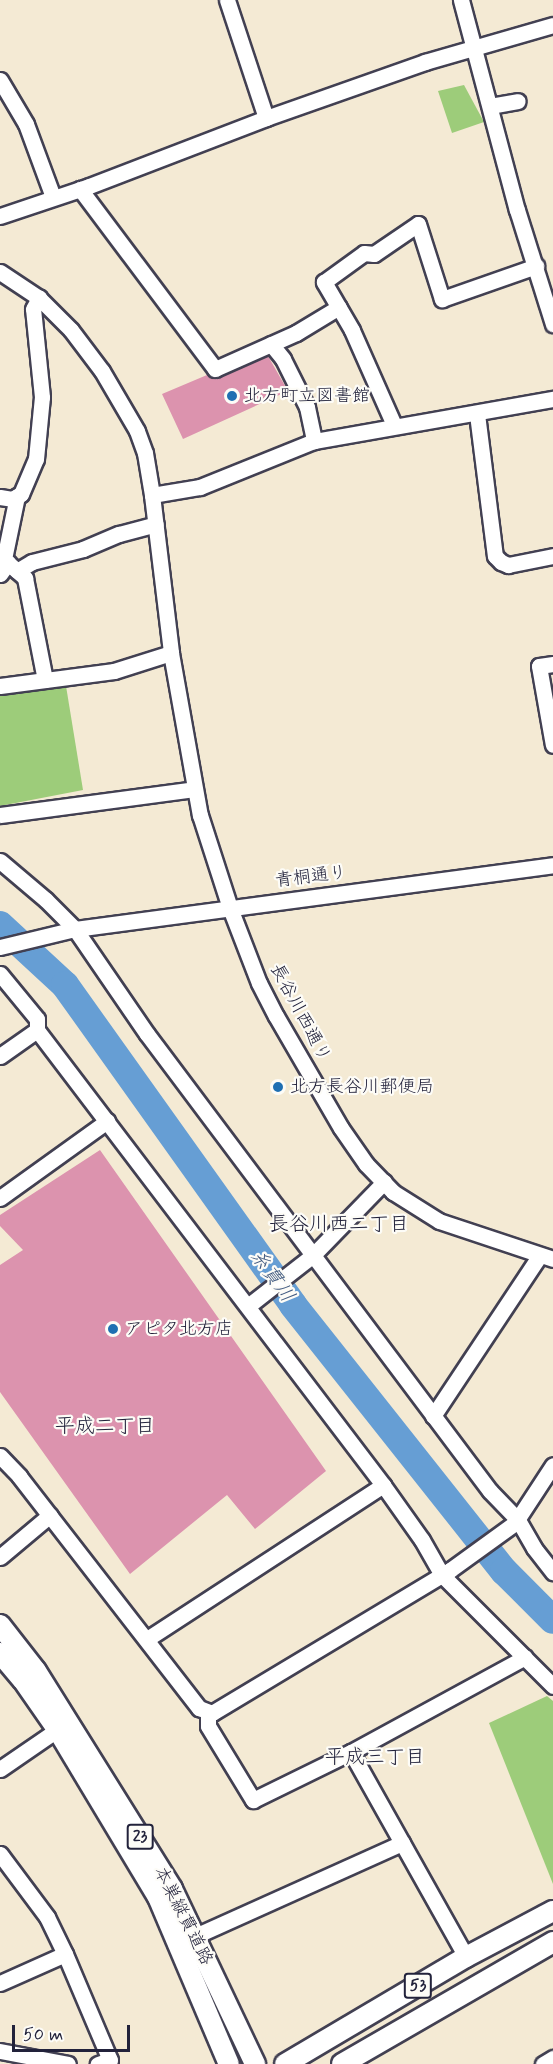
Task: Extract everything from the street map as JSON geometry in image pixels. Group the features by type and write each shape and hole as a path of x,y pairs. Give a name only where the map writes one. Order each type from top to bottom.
{"main road":[{"name":"本巣縦貫道路","path":"0,1625 36,1671 63,1726 159,1897 229,2064"},
{"name":"本巣縦貫道路","path":"0,1653 63,1726 172,1889 255,2064"},
{"name":"53","path":"285,2064 466,1957 553,1911"},
{"name":"53","path":"342,2064 553,1942"}],"street":[{"path":"226,0 266,118"},
{"path":"461,0 517,210 536,266 547,277 552,315"},
{"path":"0,216 80,189 266,118 475,47 553,25"},
{"path":"0,80 26,123 53,197"},
{"path":"490,106 518,101"},
{"path":"80,189 215,369 296,333 339,307"},
{"path":"394,425 352,330 324,282 364,253 374,254 418,224 442,299 536,266"},
{"path":"0,272 39,298 71,330 102,371 128,413 145,453 152,495 200,487 314,441 394,425 477,414 553,399"},
{"path":"0,290 16,282"},
{"path":"0,497 12,499 21,494 36,459 42,397 33,309 39,298"},
{"path":"271,344 283,359 307,407 314,441"},
{"path":"477,414 495,556 508,565 553,556"},
{"name":"長谷川西通り","path":"152,495 171,653 194,789 230,908 259,983 276,1016 341,1128 366,1164 384,1182 402,1198 439,1221 547,1258"},
{"path":"17,496 4,559 8,569 25,578 45,680"},
{"path":"8,569 83,549 119,534 156,524"},
{"path":"0,686 114,671 171,653"},
{"path":"553,664 539,666 553,744"},
{"path":"0,815 194,789"},
{"path":"0,861 46,900 75,929 147,1034 310,1257 490,1491 517,1522 553,1572"},
{"name":"青桐通り","path":"0,947 75,929 553,865"},
{"path":"0,974 37,1019 37,1030 251,1304 446,1572 553,1686"},
{"path":"0,1056 37,1030"},
{"path":"0,1198 107,1121"},
{"path":"251,1304 310,1257 384,1182"},
{"path":"433,1416 547,1258"},
{"path":"0,1456 50,1515 199,1708 208,1712 217,1712 446,1572 517,1522 553,1464"},
{"path":"147,1639 382,1485"},
{"path":"0,1557 50,1515"},
{"path":"208,1712 208,1726 254,1800 351,1752 525,1657"},
{"path":"0,1769 63,1726"},
{"path":"351,1752 466,1957"},
{"path":"195,1936 402,1843"},
{"path":"0,1854 47,1917 110,2060 98,2064"},
{"path":"0,1983 64,1954"},
{"path":"0,2050 68,2064"},
{"path":"543,2064 553,2058"}],"green space":[{"path":"464,85 484,122 452,133 438,91"},
{"path":"66,686 83,790 0,806 0,694"},
{"path":"547,1696 553,1701 553,1884 489,1723"}],"building":[{"path":"268,356 288,391 183,439 162,394 207,375 219,378"},
{"name":"アピタ北方店","path":"100,1150 326,1471 255,1529 227,1495 130,1574 0,1392 0,1265 23,1250 0,1226 0,1215"}],"waterway":[{"name":"糸貫川","path":"0,925 65,985 293,1305 504,1571 553,1620"}],"place":[{"name":"北方町立図書館","path":"232,396"},
{"name":"北方長谷川郵便局","path":"278,1087"},
{"name":"アピタ北方店","path":"113,1329"}],"district":[{"name":"長谷川西二丁目","path":"339,1224"},
{"name":"平成二丁目","path":"105,1426"},
{"name":"平成三丁目","path":"375,1757"}]}
